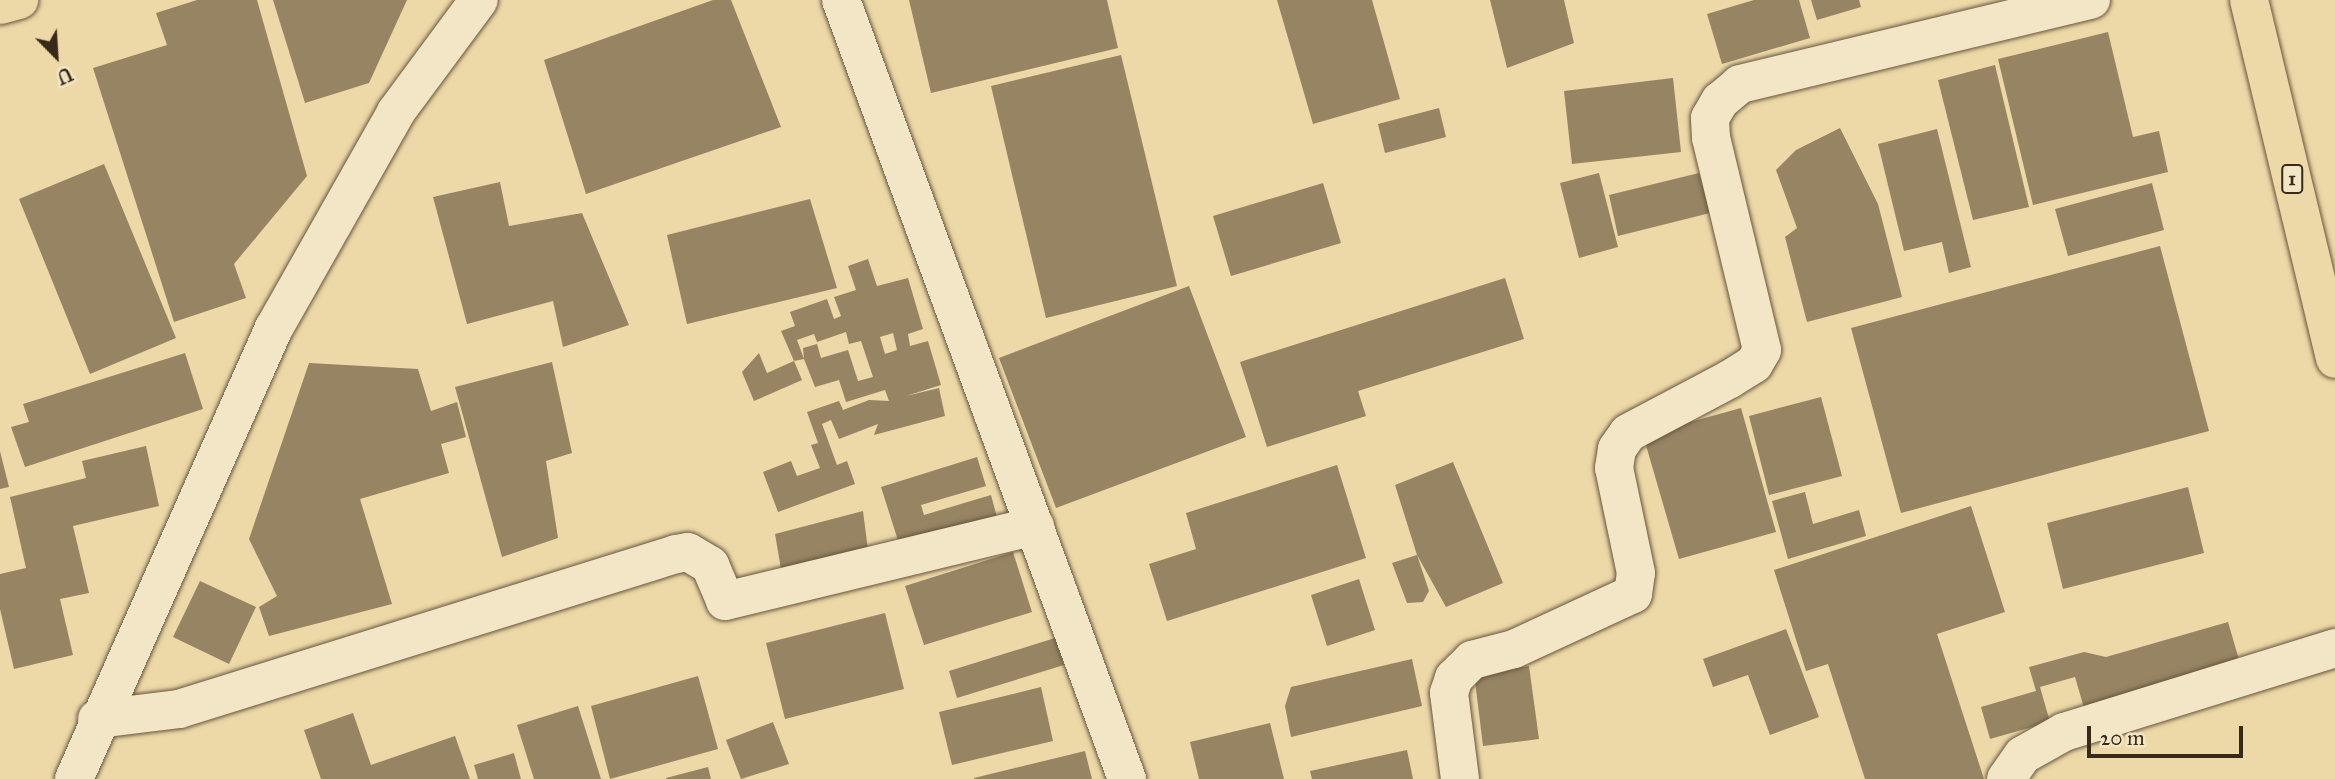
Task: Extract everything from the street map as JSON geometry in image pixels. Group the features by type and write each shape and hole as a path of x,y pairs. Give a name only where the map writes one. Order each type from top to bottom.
{"highway":[{"path":"0,5 19,0"},
{"name":"1","path":"2249,0 2335,359"}],"street":[{"path":"74,779 97,719 274,328 396,111 479,0"},
{"path":"841,0 1127,779"},
{"path":"1460,779 1449,693 1454,678 1472,660 1514,649 1633,594 1636,573 1614,468 1617,449 1628,432 1730,379 1754,364 1762,350 1711,138 1710,118 1720,101 1740,84 2091,0"},
{"path":"97,719 180,709 677,554 688,552 710,565 725,601 1035,526"},
{"path":"2006,779 2023,755 2064,732 2335,648"}],"building":[{"path":"197,0 257,0 307,176 234,264 246,298 174,322 93,68 167,45 156,13"},
{"path":"273,0 407,0 369,83 305,103"},
{"path":"713,0 731,0 781,127 586,194 544,60"},
{"path":"909,0 1107,0 1118,48 931,93"},
{"path":"1277,0 1372,0 1400,99 1313,124"},
{"path":"1490,0 1564,0 1574,43 1507,68"},
{"path":"1754,0 1799,0 1810,38 1722,64 1707,14"},
{"path":"1811,0 1859,0 1861,7 1817,20"},
{"path":"2108,32 2133,137 2159,131 2168,172 2033,205 1998,59"},
{"path":"1121,55 1177,286 1046,318 991,86"},
{"path":"1995,65 2029,207 1973,220 1938,80"},
{"path":"1673,78 1681,152 1572,164 1564,91"},
{"path":"1439,108 1446,137 1385,153 1378,124"},
{"path":"1840,128 1878,204 1902,297 1807,322 1785,237 1797,228 1776,170 1796,150"},
{"path":"1937,129 1971,267 1949,273 1942,242 1904,251 1878,144"},
{"path":"104,164 176,338 90,374 19,199"},
{"path":"1599,173 1618,247 1579,258 1560,183"},
{"path":"1699,173 1710,213 1618,236 1609,195"},
{"path":"500,182 509,226 582,213 629,325 563,347 553,301 467,324 433,197"},
{"path":"1323,183 1341,243 1231,276 1213,216"},
{"path":"2152,183 2164,230 2068,256 2055,209"},
{"path":"810,199 837,288 687,324 667,235"},
{"path":"2160,246 2209,431 1901,513 1851,328"},
{"path":"868,259 877,286 908,278 923,329 908,334 910,346 928,341 941,385 906,396 939,388 945,416 874,435 878,424 839,439 831,420 822,424 837,465 847,461 855,484 778,512 763,472 791,461 797,476 820,468 811,445 818,443 807,412 839,401 843,410 869,400 889,401 885,390 846,402 839,380 815,387 804,359 794,361 781,331 795,326 790,312 827,299 834,319 841,316 834,297 856,290 848,266","holes":["846,332 849,344 861,341 873,377 858,381 848,350 821,358 817,344 803,348 804,359 797,340 814,334 817,342","893,333 897,350 885,354 880,337"]},
{"path":"1505,278 1524,339 1358,391 1366,416 1267,447 1240,362"},
{"path":"1189,286 1246,437 1056,508 999,358"},
{"path":"185,353 203,409 25,467 11,427 29,422 23,404"},
{"path":"759,353 767,373 794,361 802,380 754,401 742,372"},
{"path":"552,362 572,453 546,461 558,538 502,557 455,387"},
{"path":"309,363 418,369 431,411 457,402 466,437 441,444 449,473 360,499 392,604 269,636 259,607 277,596 249,539"},
{"path":"1821,397 1842,476 1769,495 1749,416"},
{"path":"1741,408 1776,532 1679,559 1643,435"},
{"path":"146,446 159,506 73,526 89,593 60,599 73,655 14,669 0,609 0,574 26,568 10,497 86,478 82,461"},
{"path":"0,451 9,487 0,489"},
{"path":"977,457 986,486 921,505 924,515 991,495 998,521 901,550 881,487"},
{"path":"1453,462 1503,583 1446,607 1417,555 1395,485"},
{"path":"1337,465 1366,558 1167,621 1149,564 1196,549 1186,513"},
{"path":"2188,487 2204,553 2063,589 2047,523"},
{"path":"1805,492 1813,524 1859,510 1866,536 1788,559 1772,501"},
{"path":"1971,506 2005,612 1937,634 1984,779 1865,779 1828,664 1806,671 1774,570"},
{"path":"863,511 869,558 783,581 775,534"},
{"path":"1013,552 1032,612 924,645 905,586"},
{"path":"1417,555 1429,591 1423,602 1407,603 1392,563"},
{"path":"1359,579 1375,630 1327,646 1311,595"},
{"path":"200,581 256,607 229,664 173,637"},
{"path":"885,613 904,689 785,719 766,643"},
{"path":"2228,622 2242,670 2086,715 2075,677 2040,687 2050,722 1990,739 1981,707 2036,691 2029,667 2084,652 2106,657"},
{"path":"1786,629 1819,717 1770,735 1748,675 1713,687 1703,659"},
{"path":"1055,638 1064,665 957,698 949,671"},
{"path":"1412,659 1422,706 1291,737 1285,706 1291,687"},
{"path":"1529,666 1539,739 1483,746 1474,673"},
{"path":"698,676 718,749 610,779 591,706"},
{"path":"1041,687 1053,741 952,765 939,712"},
{"path":"578,706 601,779 534,779 517,725"},
{"path":"353,713 371,765 455,736 470,779 321,779 304,730"},
{"path":"773,722 789,764 741,779 726,740"},
{"path":"1270,723 1284,779 1199,779 1190,742"},
{"path":"1407,750 1413,779 1312,779 1310,771"},
{"path":"1085,751 1092,779 974,779 974,778"},
{"path":"514,753 521,779 478,779 474,765"},
{"path":"708,767 711,779 666,779 666,778"}]}
